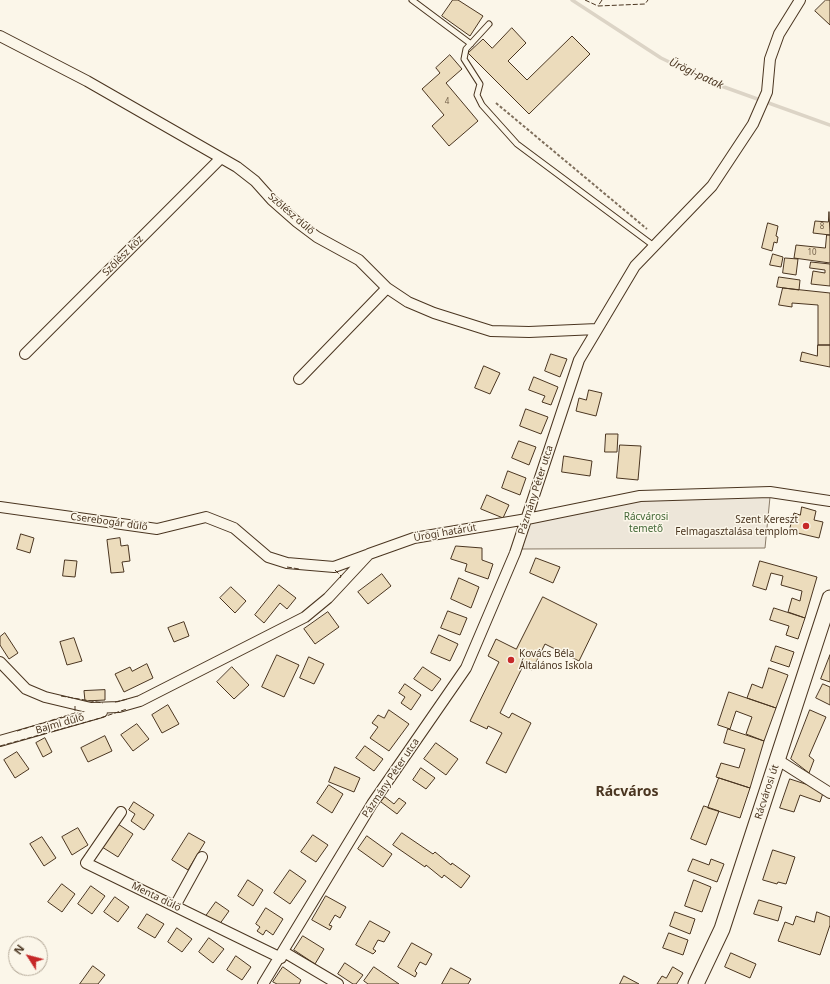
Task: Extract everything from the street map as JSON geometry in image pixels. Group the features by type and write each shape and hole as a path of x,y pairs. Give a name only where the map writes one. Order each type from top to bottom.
{"street":[{"name":"Pázmány Péter utca","path":"263,984 282,955 372,804 466,668 515,553 579,360 635,266 712,186 753,124 767,92 770,59 778,34 800,0"},
{"name":"Szőlész dűlő","path":"0,36 91,83 221,158 255,180 272,200 297,222 317,236 359,260 388,288 414,305 491,331 529,332 597,329"},
{"name":"Szőlész köz","path":"25,354 221,158"},
{"path":"299,379 388,288"},
{"name":"Ürögi határút","path":"0,662 26,689 45,697 91,708 119,707 140,701 305,616 328,598 369,554 414,538 527,519 640,496 770,492 830,500"},
{"name":"Cserebogár dűlő","path":"0,507 157,529 206,517 234,528 268,557 287,563 334,567 369,554"},
{"name":"Rácvárosi út","path":"696,984 722,929 830,598"},
{"name":"Bajmi dűlő","path":"0,740 119,707"},
{"path":"778,760 830,793"},
{"name":"Menta dűlő","path":"121,812 86,863 282,955 338,984"},
{"path":"175,906 202,857"}],"lane":[{"path":"412,0 471,44"},
{"path":"489,24 466,49 464,59 480,84 477,95 479,100 517,144 656,244"}],"path":[{"path":"496,104 650,232 656,244"}],"green space":[{"name":"Rácvárosi temető","path":"640,496 770,497 765,548 522,549 530,519"}],"building":[{"path":"453,0 458,0 483,16 470,36 442,16"},
{"path":"826,0 830,0 830,25 815,11"},
{"path":"512,28 526,43 508,61 527,80 572,36 590,54 529,114 468,53 483,39 492,48"},
{"path":"450,55 462,69 446,83 478,121 449,146 432,126 444,115 422,89 440,73 436,68"},
{"path":"829,212 830,235 813,233 815,221 828,222"},
{"path":"768,223 778,226 776,236 778,237 777,243 774,242 772,251 762,248"},
{"path":"827,235 830,235 830,263 794,258 796,245 825,248"},
{"path":"773,254 783,257 781,267 770,265"},
{"path":"785,258 798,259 796,275 783,273"},
{"path":"811,262 830,264 830,286 811,284 813,271 825,273 825,270 810,268"},
{"path":"779,277 800,280 799,290 777,287"},
{"path":"783,288 830,293 830,345 818,345 818,305 792,303 792,307 779,305"},
{"path":"818,345 830,345 830,367 800,361 802,352 817,356"},
{"path":"551,354 567,359 560,377 545,371"},
{"path":"484,366 500,373 490,394 475,388"},
{"path":"534,377 558,387 551,405 542,402 545,396 529,390"},
{"path":"589,390 602,393 596,416 576,411 579,398 586,400"},
{"path":"526,409 548,417 541,434 520,426"},
{"path":"606,434 618,434 617,452 605,452"},
{"path":"519,441 536,447 529,465 512,458"},
{"path":"620,445 641,446 638,480 617,478"},
{"path":"564,456 592,461 590,476 562,472"},
{"path":"508,471 526,478 520,495 502,488"},
{"path":"487,495 509,505 503,518 481,509"},
{"name":"Szent Kereszt Felmagasztalása templom","path":"802,507 816,511 814,520 823,522 819,538 789,531 794,513 800,515"},
{"path":"21,534 34,538 30,553 17,549"},
{"path":"120,538 121,546 128,545 130,561 122,562 124,572 111,573 107,540"},
{"path":"456,546 482,548 482,560 493,564 488,579 465,571 467,564 451,559"},
{"path":"536,558 560,567 553,583 530,573"},
{"path":"65,560 77,561 75,577 63,576"},
{"path":"760,561 817,577 805,618 788,612 792,598 800,601 802,591 781,585 783,576 771,573 766,590 753,586"},
{"path":"382,574 391,586 368,604 358,592"},
{"path":"459,578 479,587 471,608 451,599"},
{"path":"279,585 296,598 287,609 280,603 264,623 255,615"},
{"path":"231,587 246,601 235,613 220,598"},
{"path":"543,597 597,624 579,661 545,644 532,670 523,666 500,713 509,718 512,713 531,723 506,773 486,763 502,733 488,726 487,729 470,721 499,662 488,656 496,639 516,649"},
{"path":"774,608 805,618 798,639 786,635 789,626 770,620"},
{"path":"448,611 467,618 460,635 441,628"},
{"path":"328,612 339,627 315,644 304,629"},
{"path":"184,622 189,636 174,642 168,628"},
{"path":"5,633 18,653 9,659 0,645 0,637"},
{"path":"439,635 458,644 450,661 431,653"},
{"path":"74,638 82,661 67,665 60,642"},
{"path":"776,646 794,652 789,667 771,661"},
{"path":"277,655 299,665 284,697 262,687"},
{"path":"830,655 830,682 821,679"},
{"path":"309,657 324,664 314,684 300,678"},
{"path":"147,664 153,678 124,692 115,674 130,667 132,671"},
{"path":"232,667 249,685 234,699 217,682"},
{"path":"423,667 441,679 432,691 414,679"},
{"path":"769,668 788,675 776,708 747,698 752,684 762,688"},
{"path":"405,684 421,695 411,710 401,703 405,697 399,693"},
{"path":"823,684 830,687 830,705 816,698"},
{"path":"105,690 105,700 85,701 84,691"},
{"path":"729,692 776,708 764,741 746,734 752,717 736,711 730,729 718,725"},
{"path":"168,705 179,724 162,733 152,715"},
{"path":"389,710 409,724 389,751 370,738 378,727 372,723 378,715 384,718"},
{"path":"810,710 826,717 809,756 814,760 809,773 791,759"},
{"path":"137,724 149,739 133,751 121,735"},
{"path":"728,729 764,741 750,788 716,777 721,763 739,768 745,749 724,743"},
{"path":"105,736 112,751 88,762 81,748"},
{"path":"45,738 52,752 43,757 36,743"},
{"path":"436,743 458,759 446,775 424,759"},
{"path":"365,746 383,759 374,771 356,758"},
{"path":"17,752 29,769 15,778 4,760"},
{"path":"335,767 360,778 354,792 329,782"},
{"path":"421,768 435,778 426,789 413,780"},
{"path":"719,778 750,788 740,818 708,808"},
{"path":"790,779 824,790 820,802 800,795 794,812 780,808"},
{"path":"329,785 343,794 332,813 317,803"},
{"path":"385,797 394,804 399,798 406,803 397,814 381,802"},
{"path":"134,802 154,815 144,830 131,821 135,814 129,810"},
{"path":"704,806 719,811 706,845 691,839"},
{"path":"118,824 133,834 118,857 102,847"},
{"path":"78,828 88,845 72,855 62,837"},
{"path":"189,833 205,842 188,870 172,860"},
{"path":"402,833 433,854 435,852 451,865 452,863 470,876 461,888 444,875 442,878 426,865 425,867 393,845"},
{"path":"313,835 328,845 316,862 301,852"},
{"path":"367,836 392,854 383,867 358,849"},
{"path":"42,837 56,858 44,866 30,844"},
{"path":"773,850 795,857 786,884 778,882 777,884 763,880"},
{"path":"693,859 709,865 711,859 724,864 717,882 688,871"},
{"path":"290,870 306,881 290,904 274,893"},
{"path":"248,880 263,890 253,906 238,896"},
{"path":"694,880 711,887 702,912 685,906"},
{"path":"62,884 75,894 62,912 48,902"},
{"path":"91,886 105,896 92,914 78,904"},
{"path":"326,896 346,907 340,918 335,915 329,925 332,926 330,930 312,920"},
{"path":"115,897 129,907 118,922 104,912"},
{"path":"759,900 782,907 778,921 754,914"},
{"path":"216,902 229,911 219,925 206,916"},
{"path":"266,908 283,919 273,935 266,930 263,935 257,931 260,927 256,924"},
{"path":"675,912 695,919 690,934 670,926"},
{"path":"817,912 830,917 830,925 820,955 778,941 785,922 793,925 796,916 814,922"},
{"path":"147,914 164,924 155,938 138,928"},
{"path":"370,921 390,932 384,942 378,940 373,949 376,951 373,954 356,945"},
{"path":"177,928 192,939 182,952 168,942"},
{"path":"669,933 688,940 683,955 663,948"},
{"path":"303,936 324,949 315,964 294,950"},
{"path":"209,938 224,949 213,963 199,952"},
{"path":"412,943 432,954 426,965 420,962 415,971 417,973 415,977 398,967"},
{"path":"731,953 756,964 750,978 725,967"},
{"path":"236,956 251,967 242,980 227,970"},
{"path":"345,963 363,975 356,984 353,984 338,974"},
{"path":"93,966 105,975 98,984 80,984"},
{"path":"283,967 301,980 299,984 277,984 273,982"},
{"path":"374,967 399,984 368,984 364,981"},
{"path":"673,967 683,973 677,984 657,984 662,976 666,978"},
{"path":"451,968 471,979 468,984 442,984"},
{"path":"624,976 639,984 620,984"}],"waterway":[{"name":"Ürögi-patak","path":"572,0 661,58 713,83 830,125"}],"fence":[{"path":"585,0 598,6"},
{"path":"602,0 598,6 645,4 648,0"},
{"path":"287,567 299,569"},
{"path":"335,570 341,576 340,578"},
{"path":"61,696 103,703"},
{"path":"115,702 128,699"},
{"path":"17,731 75,713 75,706"},
{"path":"0,746 97,719 127,709"}],"place":[{"name":"Szent Kereszt Felmagasztalása templom","path":"806,526"},
{"name":"Kovács Béla Általános Iskola","path":"511,660"}],"district":[{"name":"Rácváros","path":"627,792"}]}
